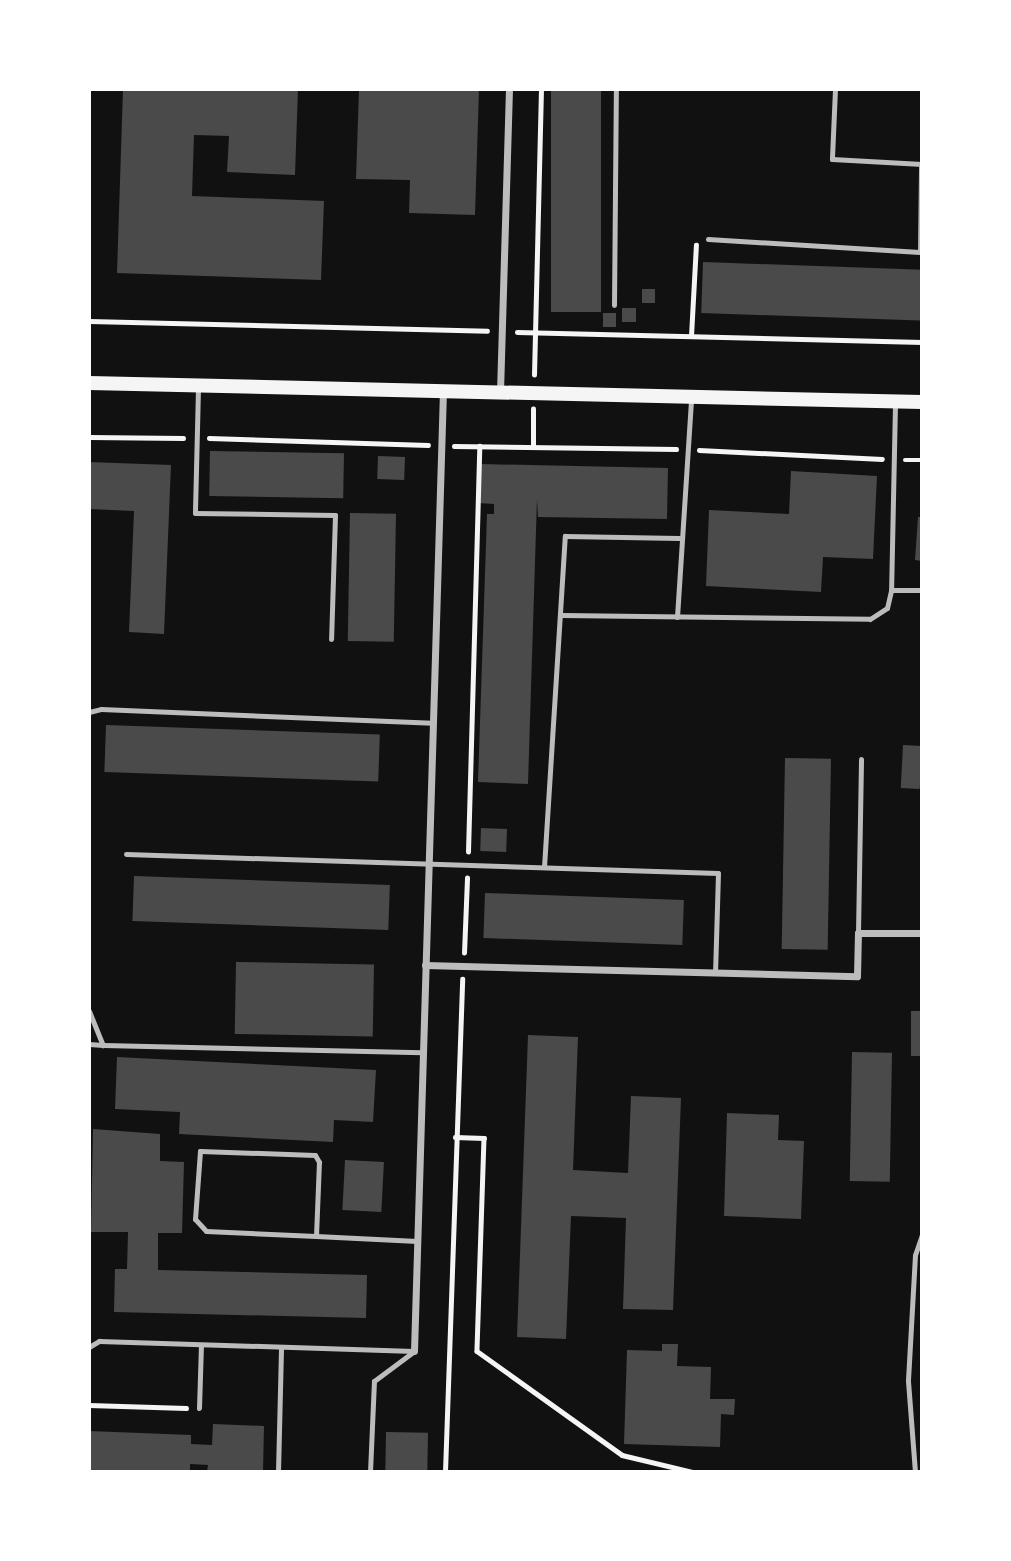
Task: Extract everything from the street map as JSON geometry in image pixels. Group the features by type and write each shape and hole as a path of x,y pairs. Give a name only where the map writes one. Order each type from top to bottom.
{"main road":[{"path":"89,383 922,402"}],"street":[{"path":"500,392 509,89"},
{"path":"414,1352 443,391"},
{"path":"425,965 857,976 858,933 922,933"}],"lane":[{"path":"614,305 616,89"},
{"path":"708,239 919,252 921,164 832,159 835,89"},
{"path":"198,385 195,513 335,515 331,639"},
{"path":"677,617 679,538 691,397"},
{"path":"562,615 870,619 887,608 891,590 895,401"},
{"path":"544,867 565,536 679,538"},
{"path":"891,590 922,590"},
{"path":"89,712 101,709 432,723"},
{"path":"858,933 861,759"},
{"path":"126,854 718,873 715,972"},
{"path":"89,1011 103,1045"},
{"path":"89,1044 422,1052"},
{"path":"316,1236 319,1162 315,1155 200,1151 195,1219 199,1227 316,1236 417,1241"},
{"path":"915,1472 908,1380 915,1255 922,1236"},
{"path":"89,1347 99,1341 414,1352"},
{"path":"199,1408 201,1345"},
{"path":"278,1472 281,1349"},
{"path":"370,1472 374,1381 414,1352"}],"path":[{"path":"533,447 541,89"},
{"path":"691,336 693,247 708,239"},
{"path":"89,437 687,450 922,460"},
{"path":"445,1472 455,1137 468,864 479,446"},
{"path":"455,1137 484,1138 477,1351 622,1455 693,1472"},
{"path":"89,1405 199,1408"}],"building":[{"path":"123,89 298,89 295,175 227,172 229,136 194,135 192,196 324,201 321,280 117,273"},
{"path":"359,89 479,89 475,215 409,213 410,180 356,179"},
{"path":"551,89 601,89 601,312 551,312"},
{"path":"703,262 922,270 920,321 701,313"},
{"path":"642,289 655,289 655,303 642,303"},
{"path":"622,308 636,308 636,322 622,322"},
{"path":"603,313 616,313 616,327 603,327"},
{"path":"210,451 344,453 343,498 209,496"},
{"path":"378,456 405,457 404,480 377,479"},
{"path":"89,462 171,465 164,634 129,632 134,511 89,509"},
{"path":"479,464 668,468 667,519 538,517 537,499 528,784 478,782 487,514 494,514 494,504 478,503"},
{"path":"791,471 877,476 873,559 823,557 821,592 706,586 709,510 789,514"},
{"path":"350,513 396,514 394,642 348,641"},
{"path":"918,517 922,517 922,561 915,560"},
{"path":"106,725 380,735 378,782 104,772"},
{"path":"903,745 922,746 920,789 901,788"},
{"path":"785,758 831,759 828,950 782,949"},
{"path":"481,828 507,829 506,852 480,851"},
{"path":"134,876 390,885 388,930 132,921"},
{"path":"485,893 684,900 682,945 483,938"},
{"path":"236,962 374,964 373,1036 235,1034"},
{"path":"911,1011 922,1011 922,1056 911,1056"},
{"path":"528,1035 578,1037 573,1170 628,1173 631,1096 681,1098 673,1310 623,1309 626,1218 571,1216 566,1339 517,1337"},
{"path":"852,1052 892,1053 890,1182 850,1181"},
{"path":"117,1057 376,1070 373,1122 334,1120 333,1142 179,1134 180,1112 115,1109"},
{"path":"727,1113 779,1115 778,1140 804,1141 801,1219 724,1216"},
{"path":"93,1129 160,1134 160,1161 184,1162 182,1233 158,1233 158,1270 367,1275 366,1318 114,1312 115,1269 127,1269 128,1232 91,1232"},
{"path":"345,1160 384,1162 381,1212 342,1210"},
{"path":"662,1344 678,1344 677,1366 711,1367 710,1399 735,1399 734,1415 721,1414 720,1447 624,1444 627,1350 662,1351"},
{"path":"213,1424 264,1426 263,1472 207,1472 208,1465 190,1464 190,1472 89,1472 89,1431 191,1435 191,1444 212,1445"},
{"path":"386,1432 428,1433 427,1472 385,1472"}]}
